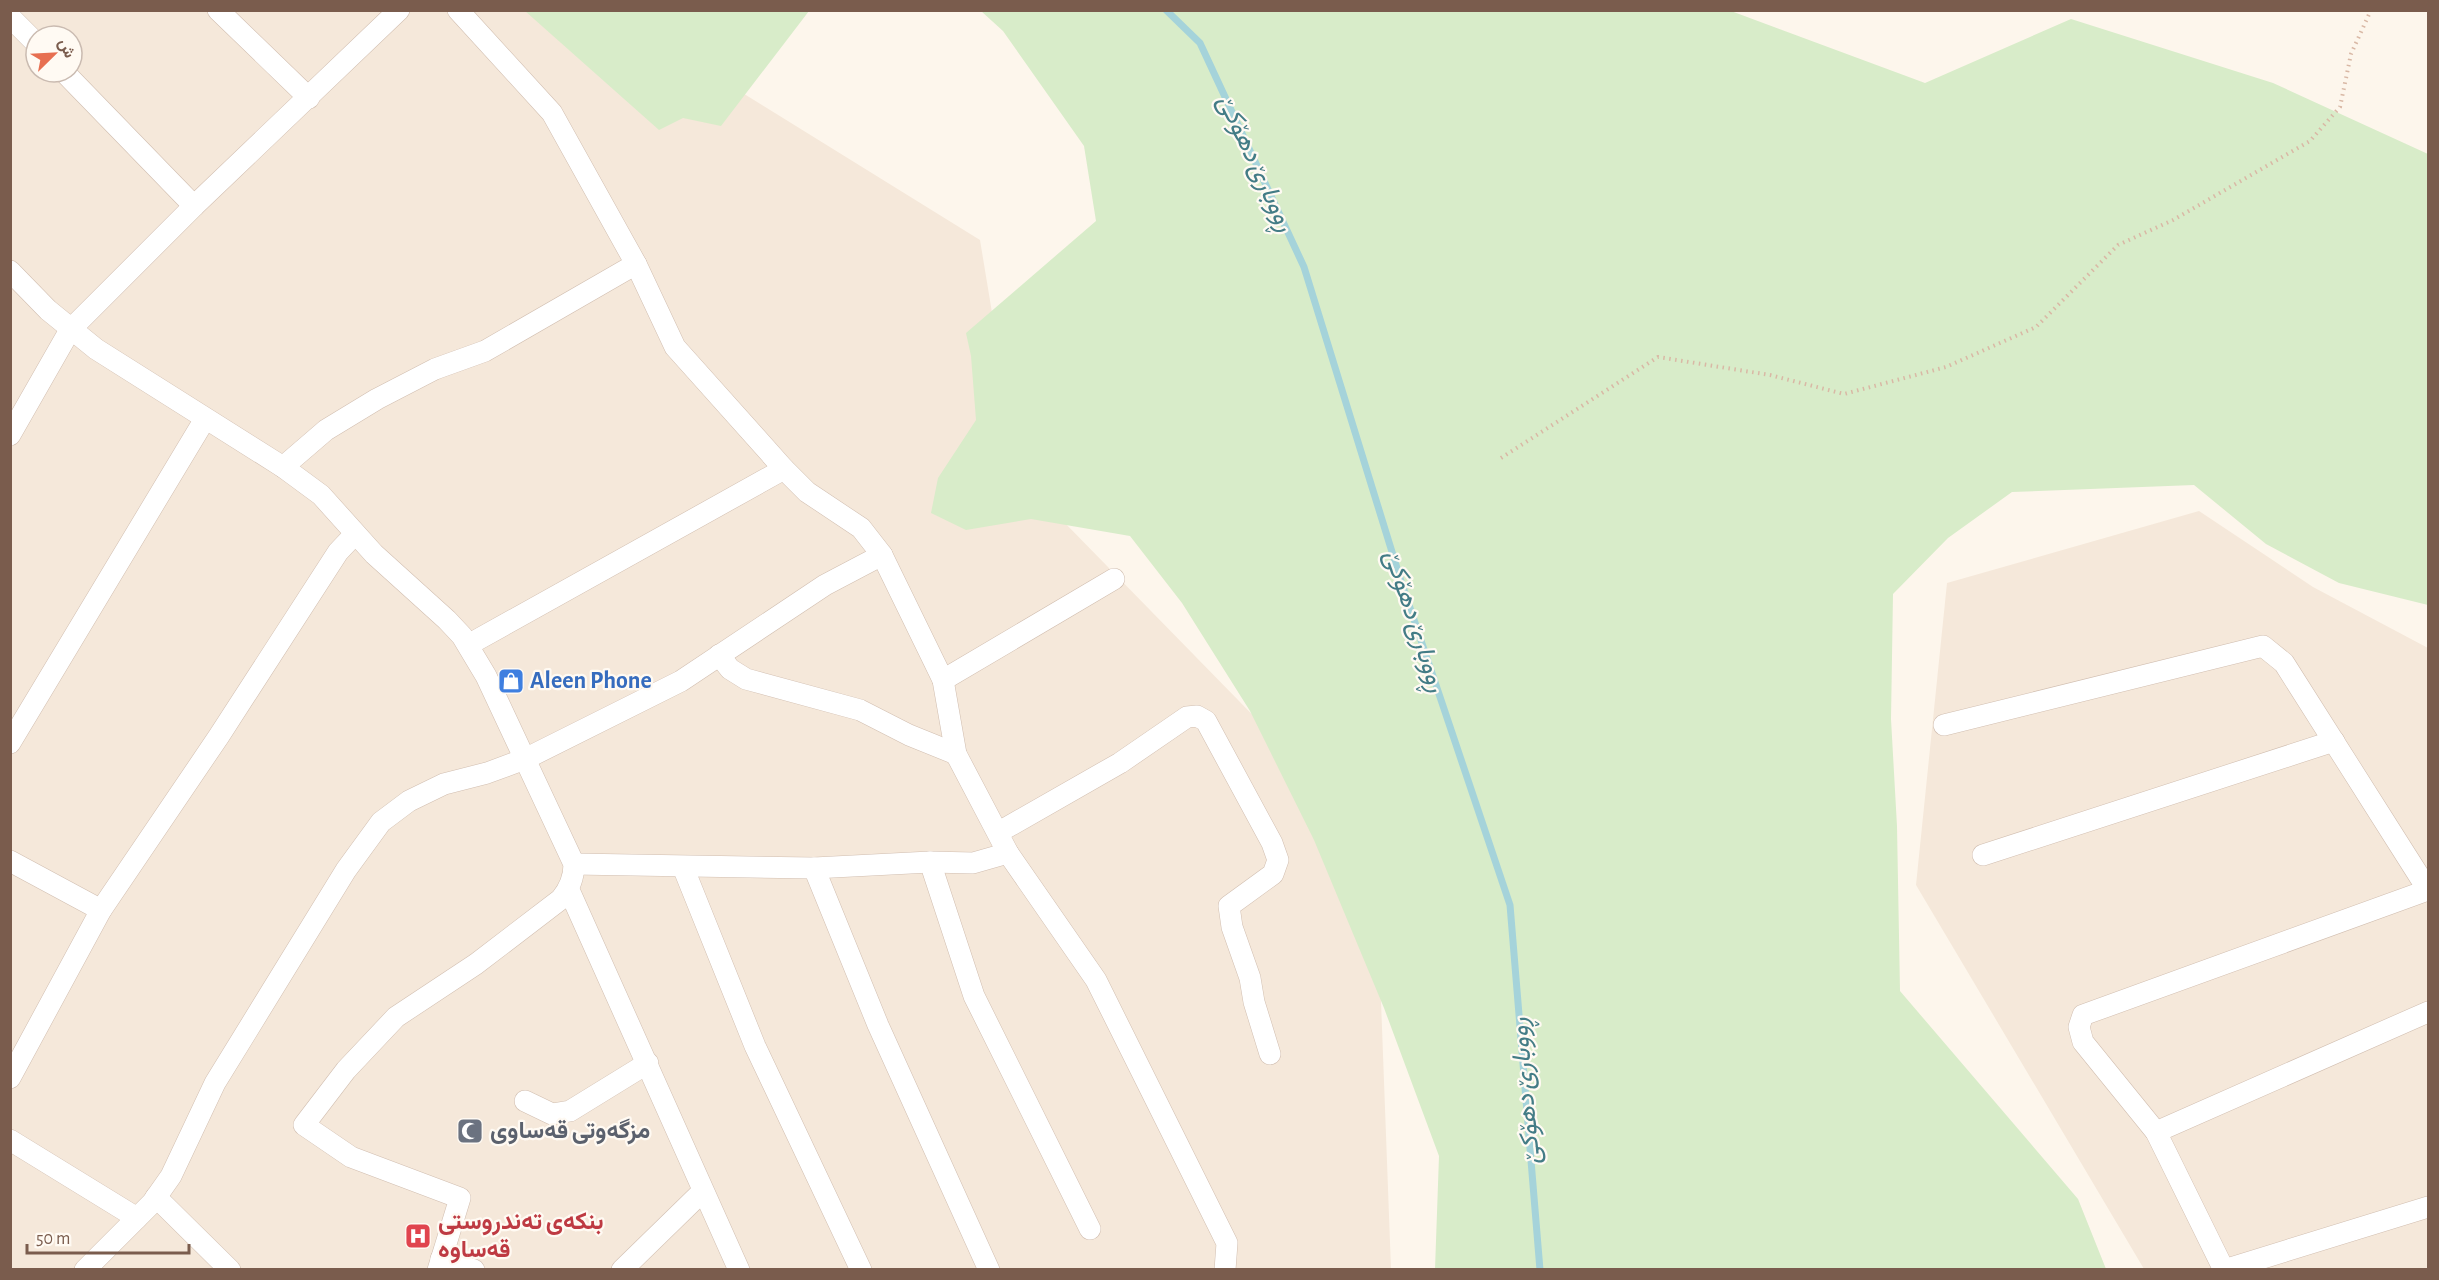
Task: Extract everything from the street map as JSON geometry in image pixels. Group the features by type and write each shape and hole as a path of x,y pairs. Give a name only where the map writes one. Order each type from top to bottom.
{"street":[{"path":"218,10 309,98"},
{"path":"10,435 70,330 194,206 399,10"},
{"path":"458,10 552,113 636,264 675,347 784,469 807,492 861,528 882,555 943,680 956,754 1008,853 1096,980 1227,1243 1225,1269"},
{"path":"10,16 24,31"},
{"path":"76,84 194,206"},
{"path":"283,467 326,430 376,399 435,369 485,351 636,264"},
{"path":"10,271 70,330 205,419 283,467 321,495 391,570 447,620 468,645 574,864 574,875 569,890 476,964 396,1017 346,1070 304,1125 351,1157 460,1198 440,1264 474,1269"},
{"path":"10,743 205,419"},
{"path":"468,645 784,469"},
{"path":"10,1078 101,910 212,746 338,552 355,534"},
{"path":"85,1269 137,1218 171,1176 216,1083 346,870 381,822 409,801 444,784 487,773 525,759 681,681 825,585 882,555"},
{"path":"943,680 1113,579"},
{"path":"1944,725 2263,646 2284,663 2428,890 2084,1015 2079,1027 2083,1042 2156,1132 2224,1269 2428,1207"},
{"path":"719,655 730,669 747,679 860,710 909,735 956,754"},
{"path":"999,832 1120,763 1187,717 1197,716 1206,720 1272,843 1278,860 1273,874 1229,906 1232,927 1251,978 1254,1002 1270,1054"},
{"path":"1983,855 2334,741"},
{"path":"574,864 814,868 930,862 973,863 1008,853"},
{"path":"10,861 101,910"},
{"path":"930,862 974,996 1090,1229"},
{"path":"683,867 756,1046 861,1269"},
{"path":"814,868 878,1025 988,1269"},
{"path":"569,890 648,1063 702,1192 739,1269"},
{"path":"2156,1132 2428,1012"},
{"path":"525,1101 552,1114 570,1111 648,1063"},
{"path":"10,1140 137,1218"},
{"path":"622,1269 702,1192"},
{"path":"156,1197 230,1269"}],"path":[{"path":"1501,458 1658,357 1770,375 1844,394 1946,368 2036,327 2118,245 2173,220 2310,141 2340,107 2351,54 2371,10"}],"shaded area":[{"path":"10,11 616,11 691,61 980,240 1019,476 1375,840 1391,1269 11,1269"},
{"path":"2199,511 2313,587 2428,648 2428,1269 2144,1269 1916,885 1947,583"}],"green space":[{"path":"525,11 809,11 721,126 683,118 659,130"},
{"path":"981,11 1731,11 1925,83 2071,19 2273,83 2428,154 2428,605 2339,583 2266,544 2194,485 2012,492 1948,538 1893,594 1891,719 1897,826 1900,991 2078,1199 2106,1269 1435,1269 1439,1156 1384,1008 1314,840 1250,711 1182,603 1130,536 1031,519 966,530 931,513 938,478 976,420 971,356 966,333 1096,221 1084,146 1003,31"}],"waterway":[{"name":"ڕووبارێ دهۆكێ","path":"1166,10 1200,43 1304,267 1401,581 1510,905 1540,1270"}],"place":[{"name":"Aleen Phone","path":"511,681"},
{"name":"مزگەوتی قەساوی","path":"470,1131"},
{"name":"بنکەی تەندروستی قەساوە","path":"418,1236"}]}
